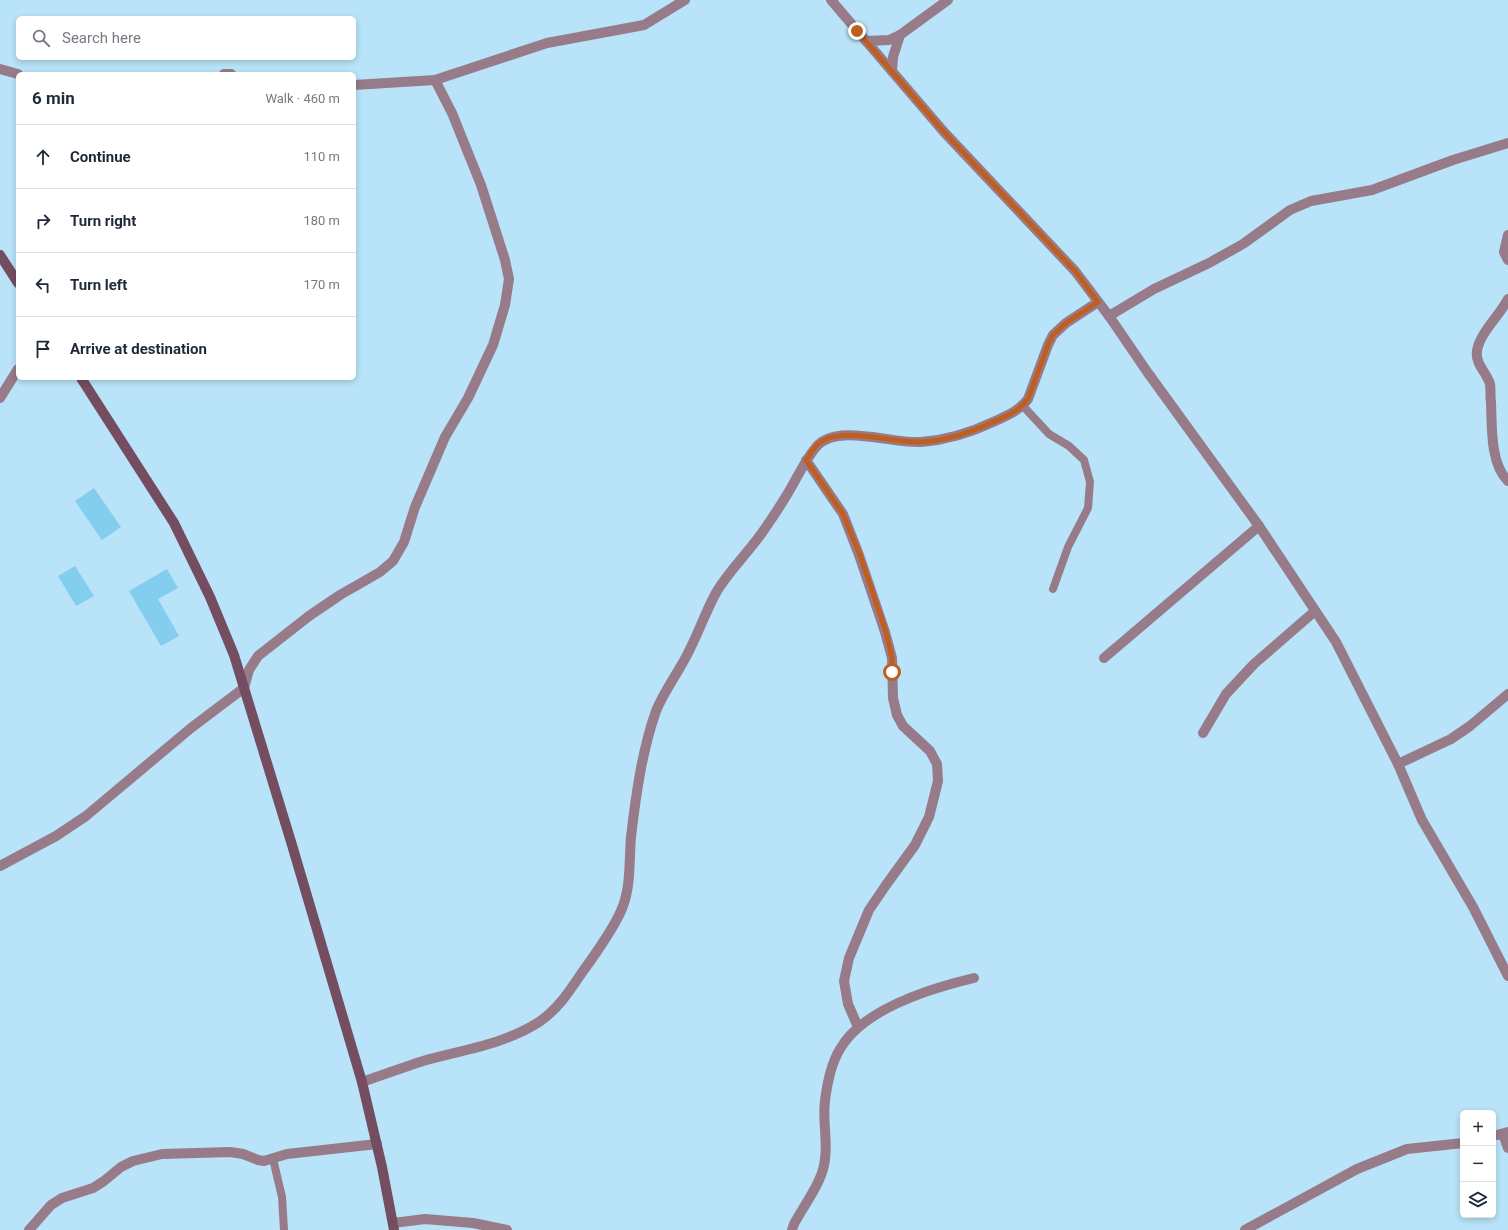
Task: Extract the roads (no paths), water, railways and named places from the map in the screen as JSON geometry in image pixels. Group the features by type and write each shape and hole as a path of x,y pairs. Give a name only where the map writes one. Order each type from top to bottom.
{"main road":[{"path":"0,255 16,280"},
{"path":"82,380 174,523 210,597 234,655 362,1082 377,1144 393,1226"}],"street":[{"path":"356,85 435,80 547,43 644,25 685,0"},
{"path":"831,0 944,132 1075,271 1109,316 1152,379 1259,526 1336,642 1398,764 1422,820 1473,907 1508,976"},
{"path":"866,41 889,40 900,35 948,0"},
{"path":"892,71 892,57 900,35"},
{"path":"0,69 16,73"},
{"path":"0,866 56,836 86,816 191,728 244,688 249,670 258,656 309,616 340,595 380,572 393,560 404,542 415,507 445,437 468,398 493,345 505,305 509,278 505,260 481,184 452,113 435,80"},
{"path":"1109,316 1154,289 1209,263 1243,244 1290,210 1311,201 1372,190 1453,160 1508,143"},
{"path":"1508,235 1504,252 1508,260"},
{"path":"1508,299 1504,307 1484,334 1476,351 1480,367 1490,383 1492,432 1497,461 1502,476 1508,481"},
{"path":"362,1082 424,1061 494,1044 540,1022 561,1003 612,927 623,907 629,886 635,797 657,710 668,685 682,664 716,593 725,579 765,529 796,480 806,460 819,443 835,436 851,434 882,439 918,442 947,439 975,430 1012,414 1023,406 1028,399 1053,335 1066,323 1098,302"},
{"path":"0,398 16,372"},
{"path":"806,460 843,514 860,555 886,632 892,658 892,698 897,715 903,726 930,751 937,764 938,781 929,817 915,846 869,910 850,958 844,981 848,1004 858,1027"},
{"path":"1104,658 1259,526"},
{"path":"1203,732 1226,694 1254,664 1315,611"},
{"path":"1398,764 1451,739 1470,726 1508,694"},
{"path":"792,1230 821,1177 825,1164 825,1102 832,1068 840,1048 858,1027 883,1011 913,996 945,985 974,978"},
{"path":"1501,1134 1508,1148"},
{"path":"1245,1230 1357,1169 1407,1149 1460,1142"},
{"path":"28,1230 52,1205 62,1198 93,1188 121,1167 133,1161 162,1154 230,1152 243,1154 264,1161 287,1154 377,1144"},
{"path":"393,1226 425,1219 473,1223 507,1230"}],"lane":[{"path":"1023,406 1049,434 1069,446 1084,460 1090,482 1088,508 1068,547 1052,589"},
{"path":"273,1159 282,1197 284,1230"}]}
